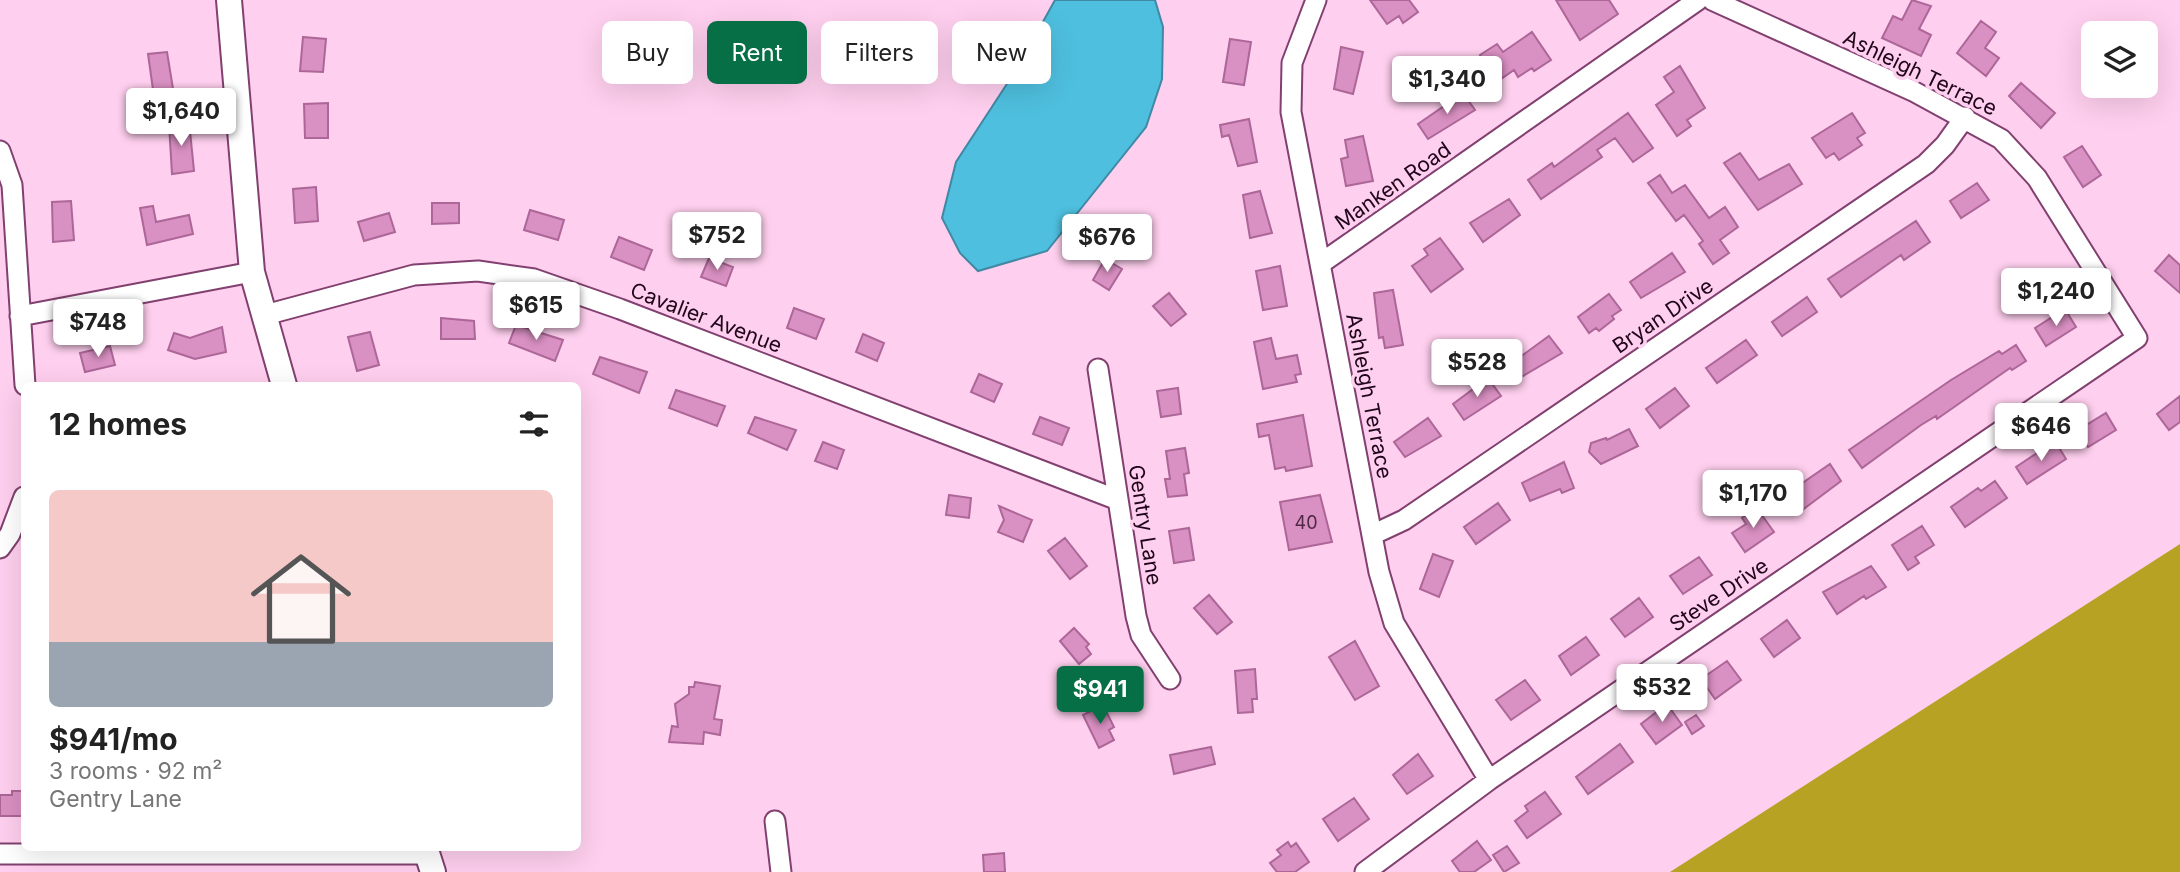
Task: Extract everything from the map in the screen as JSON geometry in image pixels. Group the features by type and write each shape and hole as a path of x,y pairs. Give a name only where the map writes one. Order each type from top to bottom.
{"street":[{"path":"229,0 252,272 283,382"},
{"name":"Ashleigh Terrace","path":"1316,0 1299,40 1289,85 1291,112 1372,535 1394,622 1489,780"},
{"name":"Manken Road","path":"1320,264 1698,0"},
{"name":"Ashleigh Terrace","path":"1712,0 1965,117 2001,139 2037,177 2137,338"},
{"name":"Bryan Drive","path":"1372,535 1404,520 1926,164 1945,145 1965,117"},
{"path":"0,151 12,186 25,382"},
{"name":"Cavalier Avenue","path":"265,315 414,275 478,271 534,279 621,309 1118,500"},
{"path":"20,316 252,272"},
{"name":"Steve Drive","path":"1365,872 1489,780 2137,338"},
{"name":"Gentry Lane","path":"1098,369 1139,626 1148,647 1170,679"},
{"path":"0,548 10,534 21,505"},
{"path":"775,821 781,872"},
{"path":"0,855 429,858"}],"shaded area":[{"path":"2180,544 2180,872 1670,872"}],"water":[{"path":"1055,0 1155,0 1163,27 1162,79 1146,127 1047,251 978,271 960,253 942,218 956,162 1007,84 1051,84 1051,21 1043,21"}],"building":[{"path":"1370,0 1409,0 1418,12 1403,23 1399,16 1387,24"},
{"path":"1556,0 1609,0 1618,14 1580,40"},
{"path":"1912,0 1931,6 1919,29 1931,35 1921,56 1882,38 1893,16 1902,20"},
{"path":"1981,21 1996,32 1985,48 1999,58 1986,76 1957,53"},
{"path":"1532,32 1551,60 1518,77 1514,70 1498,81 1480,55 1497,44 1503,52"},
{"path":"303,37 326,39 323,72 300,71"},
{"path":"1230,39 1251,42 1244,85 1223,82"},
{"path":"1341,47 1363,52 1353,94 1334,89"},
{"path":"167,52 175,101 155,104 148,54"},
{"path":"1680,66 1705,108 1687,120 1691,126 1677,136 1656,105 1674,92 1664,77"},
{"path":"2021,83 2055,113 2041,128 2009,96"},
{"path":"1463,93 1475,110 1428,139 1418,124"},
{"path":"328,103 328,138 305,138 304,104"},
{"path":"1628,113 1653,148 1633,162 1615,138 1597,150 1602,157 1541,199 1528,180 1552,163 1554,167"},
{"path":"1852,113 1865,133 1857,138 1862,145 1839,160 1834,153 1826,158 1812,138"},
{"path":"1249,119 1257,162 1238,166 1229,135 1222,137 1220,125"},
{"path":"189,121 194,171 172,174 169,124"},
{"path":"1363,136 1373,181 1346,186 1341,159 1348,157 1345,140"},
{"path":"2082,146 2101,175 2083,187 2064,157"},
{"path":"1740,153 1759,180 1789,164 1802,184 1758,210 1724,163"},
{"path":"1660,175 1672,193 1685,185 1709,218 1725,207 1738,227 1720,240 1729,253 1713,264 1699,244 1703,241 1684,215 1676,221 1648,183"},
{"path":"1977,183 1989,200 1961,218 1950,201"},
{"path":"316,187 318,221 295,223 293,189"},
{"path":"1260,191 1272,233 1250,238 1243,195"},
{"path":"1509,199 1520,215 1483,242 1470,223"},
{"path":"71,201 74,240 53,242 52,202"},
{"path":"432,203 459,203 459,223 432,224"},
{"path":"153,206 156,222 189,215 193,234 147,245 140,208"},
{"path":"530,210 564,220 558,240 524,230"},
{"path":"389,213 395,232 364,241 358,222"},
{"path":"1916,221 1930,242 1904,260 1901,255 1841,297 1828,279"},
{"path":"619,237 652,250 644,270 611,257"},
{"path":"1440,238 1463,269 1431,292 1412,266 1428,255 1424,249"},
{"path":"1672,253 1685,272 1641,298 1630,282"},
{"path":"2169,255 2180,265 2180,293 2155,271"},
{"path":"709,258 733,267 726,286 701,277"},
{"path":"1105,259 1122,269 1109,290 1093,280"},
{"path":"1280,266 1287,306 1263,310 1256,271"},
{"path":"1393,290 1403,345 1385,348 1383,337 1379,338 1374,293"},
{"path":"1169,293 1186,314 1171,326 1153,306"},
{"path":"1609,294 1621,310 1599,331 1596,328 1589,333 1578,317"},
{"path":"1807,297 1817,312 1782,336 1772,322"},
{"path":"794,308 824,319 816,339 787,328"},
{"path":"2065,309 2076,327 2046,346 2035,328"},
{"path":"441,318 474,321 475,339 441,339"},
{"path":"516,325 563,340 555,361 509,343"},
{"path":"222,327 226,352 195,359 168,350 174,333 190,338"},
{"path":"370,332 379,365 357,371 348,337"},
{"path":"863,334 884,343 877,361 856,352"},
{"path":"1549,336 1562,353 1518,379 1509,365"},
{"path":"1271,338 1276,359 1297,355 1301,374 1295,375 1297,382 1263,389 1254,342"},
{"path":"1746,340 1757,355 1717,383 1706,368"},
{"path":"2016,345 2026,361 2012,370 2010,368 1937,419 1936,416 1921,425 1862,468 1849,450 1951,380 1999,351 2002,354"},
{"path":"110,346 115,365 85,372 80,353"},
{"path":"600,357 647,372 639,393 593,374"},
{"path":"979,374 1002,384 994,402 971,392"},
{"path":"1488,378 1501,396 1464,420 1453,404"},
{"path":"1178,388 1181,414 1161,417 1157,391"},
{"path":"1675,388 1689,406 1660,428 1646,409"},
{"path":"676,390 725,406 717,426 669,408"},
{"path":"2180,396 2180,422 2169,430 2157,414"},
{"path":"2106,413 2116,430 2088,447 2078,430"},
{"path":"1303,415 1312,466 1286,471 1285,467 1275,469 1269,435 1259,437 1257,424"},
{"path":"755,417 796,430 787,450 748,433"},
{"path":"1040,417 1069,428 1062,445 1033,434"},
{"path":"1428,418 1441,436 1405,457 1394,442"},
{"path":"1629,429 1638,446 1601,464 1589,452 1591,443 1606,438 1607,440"},
{"path":"2055,441 2066,459 2027,484 2016,467"},
{"path":"823,442 844,450 837,469 815,461"},
{"path":"1185,448 1189,473 1184,474 1187,495 1168,497 1165,479 1170,479 1166,451"},
{"path":"1564,462 1574,488 1562,493 1560,489 1530,501 1522,483"},
{"path":"1830,464 1841,481 1801,511 1788,493"},
{"path":"1995,481 2007,498 1965,527 1951,507 1978,488 1981,491"},
{"path":"949,495 971,498 969,518 946,515"},
{"path":"1320,495 1332,542 1289,550 1280,502"},
{"path":"1498,503 1510,520 1476,544 1464,527"},
{"path":"999,506 1032,520 1023,542 998,532 1004,520"},
{"path":"1756,507 1774,532 1745,552 1732,533 1746,524 1742,518"},
{"path":"1922,526 1934,545 1915,557 1919,563 1908,570 1892,545"},
{"path":"1189,528 1194,560 1174,563 1169,531"},
{"path":"1065,538 1087,566 1070,579 1048,551"},
{"path":"1433,554 1453,561 1439,597 1420,589"},
{"path":"1699,557 1712,575 1683,594 1670,576"},
{"path":"1871,566 1886,587 1866,599 1864,596 1837,614 1823,592"},
{"path":"1209,595 1232,622 1217,634 1194,608"},
{"path":"1639,598 1653,617 1625,637 1611,619"},
{"path":"1787,620 1800,638 1774,657 1761,639"},
{"path":"1074,628 1089,644 1086,647 1091,654 1079,664 1060,641"},
{"path":"1586,637 1599,655 1571,675 1559,656"},
{"path":"1355,641 1379,686 1355,700 1329,657"},
{"path":"1727,661 1741,680 1715,699 1701,679"},
{"path":"1255,669 1257,699 1252,699 1253,712 1238,713 1235,671"},
{"path":"1525,680 1540,700 1511,720 1496,700"},
{"path":"695,682 720,686 714,719 722,720 720,735 704,732 703,744 669,742 672,726 678,727 675,704 689,694 689,687 694,687"},
{"path":"1667,704 1682,725 1656,744 1641,724"},
{"path":"1103,705 1114,727 1109,730 1114,740 1099,748 1083,715"},
{"path":"1696,715 1704,726 1692,734 1685,722"},
{"path":"1620,744 1633,762 1588,794 1576,777"},
{"path":"1211,747 1215,764 1174,774 1170,755"},
{"path":"1418,754 1433,776 1407,794 1393,775"},
{"path":"12,791 21,791 21,816 0,816 0,795 12,795"},
{"path":"1545,792 1561,814 1527,838 1515,821 1528,811 1525,806"},
{"path":"1354,798 1369,819 1338,841 1323,819"},
{"path":"1477,841 1491,860 1474,872 1460,872 1452,861"},
{"path":"1288,842 1291,847 1296,843 1309,862 1295,872 1277,872 1270,863 1281,855 1277,850"},
{"path":"1507,846 1519,863 1504,872 1493,855"},
{"path":"1004,853 1005,872 984,872 983,855"}]}
